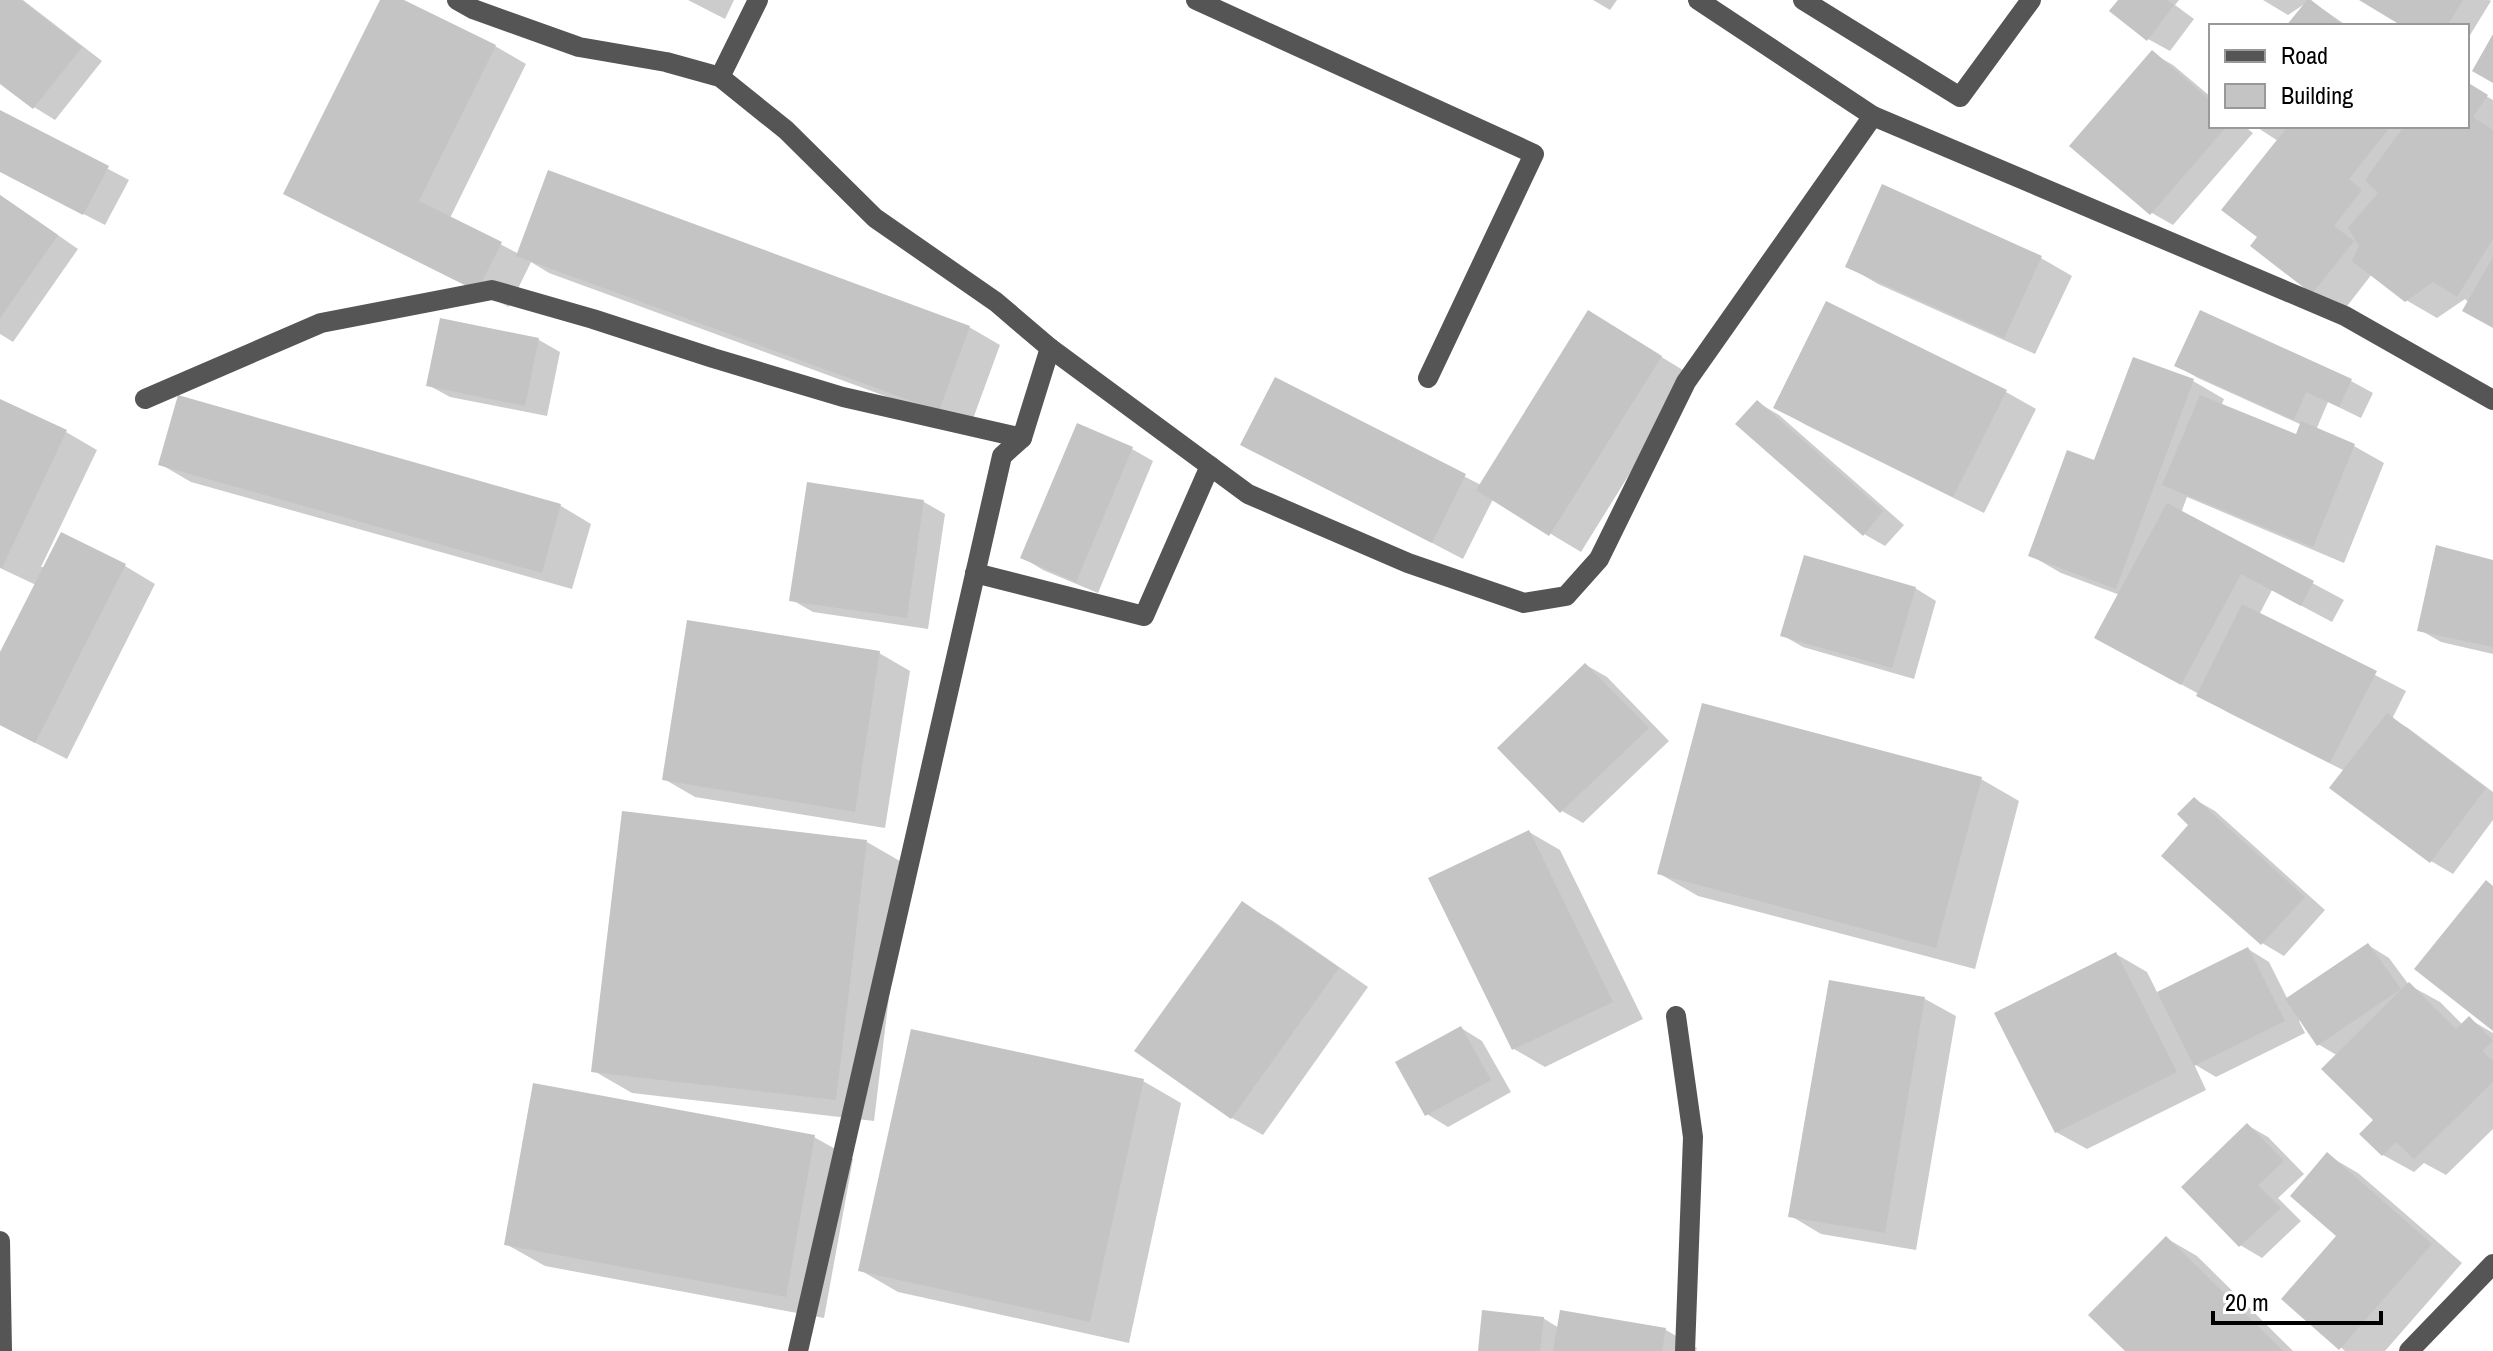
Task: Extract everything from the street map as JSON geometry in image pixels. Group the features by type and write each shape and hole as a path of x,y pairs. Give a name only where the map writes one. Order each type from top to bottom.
{"street":[{"path":"457,0 473,9 579,47 666,62 720,77 786,130 875,218 996,302 1050,348 1248,494 1408,563 1524,603 1566,596 1599,559 1686,382 1873,116"},
{"path":"720,77 758,0"},
{"path":"1196,0 1534,154 1428,378"},
{"path":"1698,0 1873,116 2345,316 2493,400"},
{"path":"1803,0 1960,97 2031,0"},
{"path":"145,399 321,323 492,290 843,397 1022,438"},
{"path":"798,1351 1002,456 1022,438 1050,348"},
{"path":"975,573 1144,616 1210,466"},
{"path":"1676,1016 1693,1137 1685,1351"},
{"path":"0,1241 2,1351"},
{"path":"2409,1351 2493,1264"}],"building":[{"path":"0,0 21,0 82,47 33,109 0,84"},
{"path":"380,0 404,0 496,45 419,201 502,242 477,291 283,194"},
{"path":"2118,0 2167,0 2174,5 2147,41 2109,11"},
{"path":"2307,0 2311,0 2341,24 2288,24"},
{"path":"2359,0 2463,0 2448,24 2399,24"},
{"path":"2493,34 2493,83 2472,71"},
{"path":"2152,50 2209,99 2209,128 2225,128 2150,215 2069,146"},
{"path":"2469,83 2488,95 2473,117 2493,130 2493,239 2457,297 2433,282 2405,302 2352,261 2359,246 2348,228 2378,193 2365,180 2403,128 2469,128"},
{"path":"0,110 109,166 83,215 0,172"},
{"path":"2286,128 2389,128 2349,179 2362,190 2334,226 2354,241 2312,294 2250,246 2257,237 2221,210"},
{"path":"548,170 970,326 939,411 516,256"},
{"path":"1882,184 2042,256 2004,338 1845,267"},
{"path":"0,195 58,235 0,318"},
{"path":"2493,257 2493,328 2462,311"},
{"path":"1826,301 2007,390 1953,497 1773,408"},
{"path":"1588,310 1662,356 1549,536 1476,490"},
{"path":"2200,310 2352,379 2339,407 2306,392 2294,420 2174,366"},
{"path":"440,318 539,338 525,406 426,386"},
{"path":"2133,357 2194,379 2116,589 2028,556 2067,450 2094,460"},
{"path":"1275,377 1466,474 1432,543 1240,445"},
{"path":"178,395 561,504 542,573 158,465"},
{"path":"2200,395 2296,434 2301,421 2355,444 2313,547 2162,485"},
{"path":"0,399 67,430 2,568 0,567"},
{"path":"1757,400 1883,511 1863,536 1735,424"},
{"path":"1077,423 1133,447 1076,582 1020,558"},
{"path":"807,482 924,500 907,618 789,601"},
{"path":"2167,503 2314,581 2301,606 2241,574 2181,685 2094,638"},
{"path":"61,532 126,564 35,743 0,725 0,652"},
{"path":"2436,545 2493,560 2493,647 2417,631"},
{"path":"1804,555 1916,587 1892,668 1780,636"},
{"path":"2242,604 2377,671 2330,763 2196,696"},
{"path":"687,620 880,651 855,812 662,780"},
{"path":"1585,663 1649,728 1560,813 1497,748"},
{"path":"1702,703 1982,777 1936,948 1657,874"},
{"path":"2387,713 2486,788 2430,863 2329,788"},
{"path":"2194,797 2305,897 2261,945 2161,856 2188,825 2177,814"},
{"path":"622,811 867,840 836,1100 591,1072"},
{"path":"1529,830 1613,1002 1512,1050 1428,878"},
{"path":"2486,880 2493,886 2493,1031 2414,969"},
{"path":"1242,901 1339,968 1231,1119 1134,1051"},
{"path":"2368,943 2401,989 2317,1046 2285,999"},
{"path":"2248,947 2285,1021 2194,1066 2157,992"},
{"path":"2116,952 2177,1072 2055,1133 1994,1013"},
{"path":"1829,980 1925,997 1885,1233 1788,1217"},
{"path":"2409,982 2456,1029 2469,1016 2493,1041 2482,1051 2493,1061 2493,1082 2414,1159 2396,1142 2382,1156 2359,1134 2373,1120 2321,1069"},
{"path":"1461,1026 1491,1080 1425,1116 1395,1062"},
{"path":"911,1029 1144,1079 1090,1322 858,1271"},
{"path":"533,1083 815,1135 786,1297 504,1245"},
{"path":"2247,1123 2284,1161 2258,1185 2281,1208 2239,1247 2181,1187"},
{"path":"2327,1152 2432,1244 2339,1350 2281,1299 2336,1236 2290,1196"},
{"path":"2166,1236 2283,1351 2125,1351 2088,1315"},
{"path":"1482,1310 1544,1317 1540,1351 1478,1351"},
{"path":"1560,1310 1666,1328 1662,1351 1553,1351"}]}
